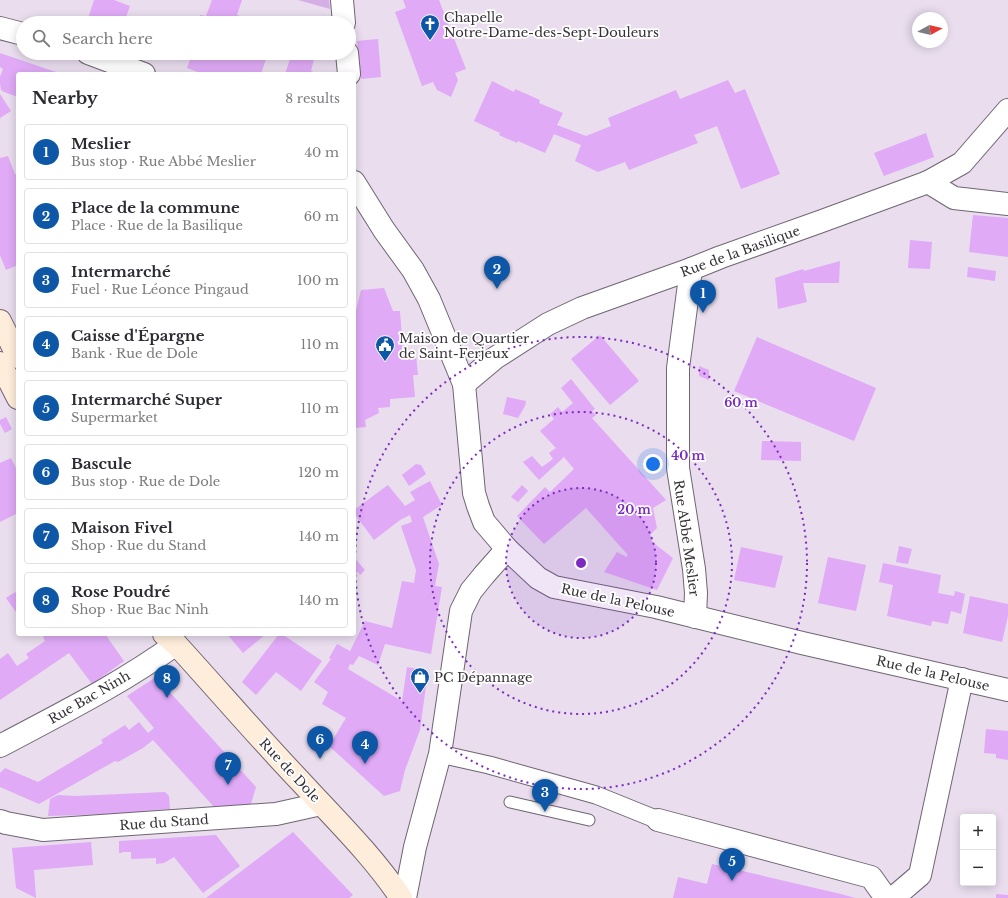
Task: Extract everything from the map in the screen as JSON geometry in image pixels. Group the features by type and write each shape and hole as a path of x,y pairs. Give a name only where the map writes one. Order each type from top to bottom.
{"main road":[{"path":"0,321 16,353"},
{"path":"0,363 16,394"},
{"name":"Rue de Dole","path":"170,637 354,839 394,887 401,898"}],"street":[{"path":"342,0 343,16"},
{"path":"0,28 16,32"},
{"path":"107,60 139,72"},
{"path":"348,60 349,72"},
{"name":"Rue de la Basilique","path":"464,384 495,358 548,324 582,308 928,182 962,163 1008,110"},
{"path":"928,182 954,198 1008,204"},
{"name":"Rue de la Pelouse","path":"356,185 384,230 416,276 429,299 464,384 474,493 484,522 507,549 538,578 554,588 656,607 802,643 1008,690"},
{"name":"Rue Abbé Meslier","path":"691,269 678,368 678,468 694,569 696,593 695,617"},
{"path":"405,898 415,848 440,754 461,611 471,591 507,549"},
{"name":"Rue Bac Ninh","path":"0,746 95,696 157,657 170,637"},
{"path":"893,898 920,875 962,679"},
{"path":"440,754 489,765 596,795 658,820 871,877 886,898"},
{"name":"Rue du Stand","path":"3,822 43,830 276,814 321,804"}],"lane":[{"path":"510,802 589,820"}],"shaded area":[{"path":"298,0 329,0 330,9"}],"building":[{"path":"94,0 114,0 130,6 126,16 89,16"},
{"path":"212,0 242,0 237,15 240,16 206,16"},
{"name":"Chapelle Notre-Dame-des-Sept-Douleurs","path":"403,0 439,0 466,69 455,73 458,80 451,97 437,90 433,82 422,86 395,12 406,8"},
{"path":"378,39 381,77 361,79 357,41"},
{"path":"0,53 16,58 16,60 21,60 56,72 16,72 16,96 1,90 0,77 3,69 0,67"},
{"path":"190,60 266,60 262,72 198,72 187,68"},
{"path":"290,60 314,60 311,71 313,72 286,72"},
{"path":"728,80 735,93 745,89 780,174 741,189 717,126 694,135 698,143 629,170 625,162 598,172 575,161 581,145 554,134 545,153 518,141 517,143 499,135 500,133 474,121 492,81 514,92 515,89 540,100 539,103 563,113 557,125 586,136 611,126 608,118 676,90 680,99"},
{"path":"0,94 11,111 0,118"},
{"path":"926,133 934,157 884,176 874,153"},
{"path":"8,156 16,174 16,266 6,270 0,255 0,158"},
{"path":"973,215 1008,218 1008,257 969,252"},
{"path":"910,240 932,242 930,269 908,268"},
{"path":"840,261 839,283 803,283 807,302 778,309 775,278 803,269 804,271"},
{"path":"968,267 996,271 995,281 967,277"},
{"name":"Maison de Quartier de Saint-Ferjeux","path":"384,288 393,311 400,311 403,351 416,355 418,375 413,375 415,397 390,399 390,407 378,408 379,413 365,420 366,427 356,428 356,310 361,290"},
{"path":"600,335 639,381 610,405 571,359"},
{"path":"757,337 876,388 854,441 734,391"},
{"path":"699,366 709,370 709,380 699,376"},
{"path":"571,379 595,409 592,411 596,415 592,418 666,500 653,508 657,528 650,535 653,539 651,541 673,558 657,590 604,572 617,552 627,557 627,554 586,508 544,544 517,516 545,487 550,492 574,469 564,457 539,480 523,462 532,456 542,467 553,459 549,453 556,448 540,431 554,419 550,414 558,407 562,412 573,403 561,388"},
{"path":"507,397 526,401 525,406 518,418 503,414"},
{"path":"6,417 12,429 5,433 0,424 0,420"},
{"path":"762,441 801,442 801,461 761,460"},
{"path":"11,458 16,468 16,514 0,522 0,463"},
{"path":"416,464 421,465 426,474 409,486 402,475"},
{"path":"430,481 442,505 423,517 439,564 435,586 442,587 431,654 385,644 378,665 359,656 353,665 350,664 348,669 402,701 407,667 428,671 420,730 405,770 400,791 384,796 329,746 346,718 322,704 328,692 314,682 331,659 329,658 337,644 350,651 365,621 392,628 402,581 414,583 416,570 401,526 412,522 410,515 400,520 374,540 356,516 356,509 388,485 405,506 415,500 410,492"},
{"path":"522,485 528,491 518,502 511,497"},
{"path":"899,546 912,549 908,564 896,562"},
{"path":"741,547 783,556 775,588 734,580"},
{"path":"828,557 866,565 856,611 818,603"},
{"path":"356,559 365,570 360,575 358,572 356,574"},
{"path":"883,563 941,575 938,593 954,596 955,591 965,594 961,614 951,611 948,624 932,621 931,626 887,616 893,585 879,582"},
{"path":"15,592 16,612 6,598"},
{"path":"970,596 1008,604 1008,616 1002,642 963,633"},
{"path":"106,636 124,661 92,684 69,653 0,700 0,659 8,653 17,666 29,658 26,654 45,641 43,637"},
{"path":"229,636 264,636 243,653"},
{"path":"277,636 285,636 322,661 301,691 276,672 256,695 242,682"},
{"path":"156,677 256,787 250,807 216,809 153,740 143,748 118,762 115,761 39,804 0,787 0,773 5,768 38,782 103,743 101,740 125,725 129,730 139,722 148,733 154,728 127,696"},
{"path":"986,729 1008,731 1008,760 996,758 996,754 984,753"},
{"path":"165,792 169,796 170,809 142,811 142,813 48,816 50,799 58,795 75,796"},
{"path":"293,832 353,895 349,898 206,898"},
{"path":"216,835 240,866 203,893 174,857 164,863 156,864 156,858 131,859 131,852 119,853 119,841"},
{"path":"91,842 93,865 34,870 36,898 16,888 12,848"},
{"path":"712,864 855,898 673,898 678,877 707,884"},
{"path":"996,894 1008,895 1008,898 996,898"}],"place":[{"name":"Chapelle Notre-Dame-des-Sept-Douleurs","path":"430,41"},
{"name":"Place de la commune","path":"497,289"},
{"name":"Meslier","path":"703,313"},
{"name":"Maison de Quartier de Saint-Ferjeux","path":"385,362"},
{"name":"PC Dépannage","path":"420,694"},
{"name":"Rose Poudré","path":"167,698"},
{"name":"Bascule","path":"320,759"},
{"name":"Caisse d'Épargne","path":"365,764"},
{"name":"Maison Fivel","path":"228,785"},
{"name":"Intermarché","path":"545,812"},
{"name":"Intermarché Super","path":"732,881"}]}
